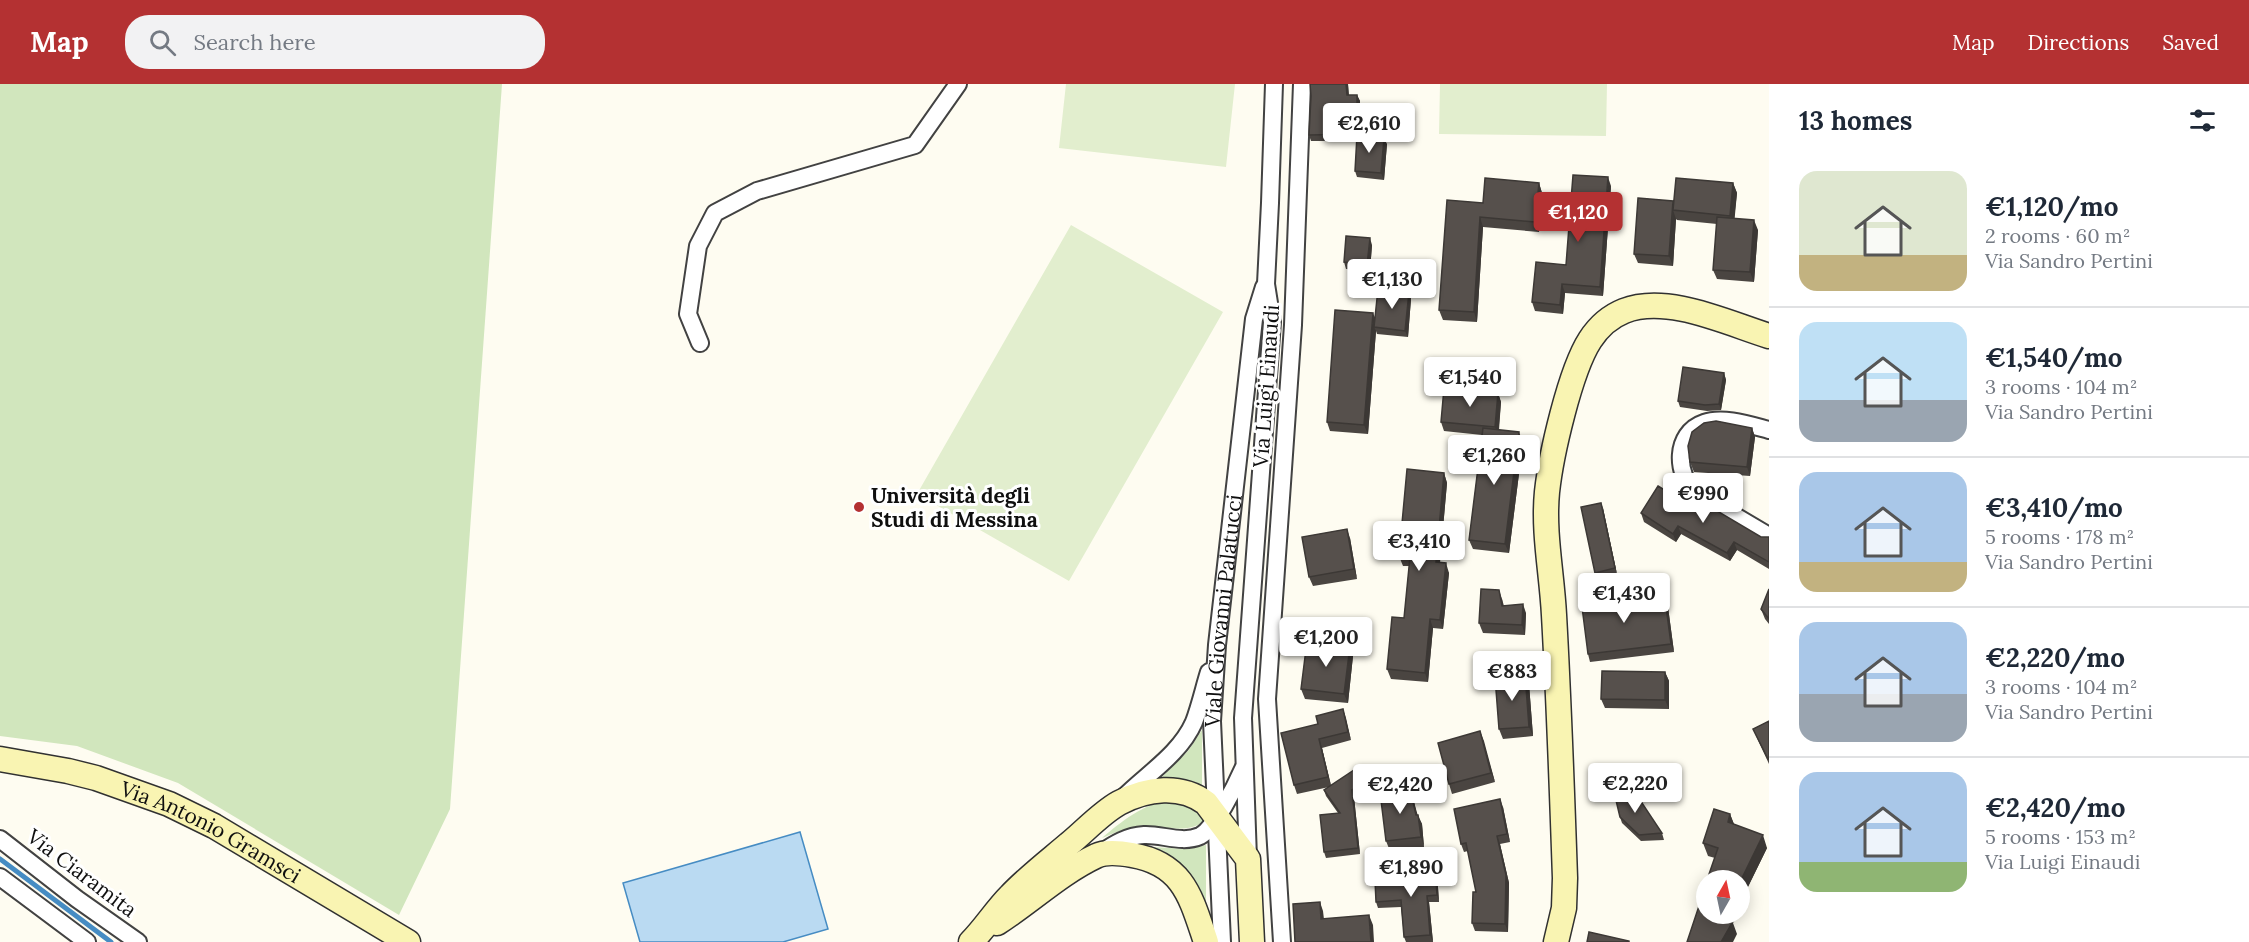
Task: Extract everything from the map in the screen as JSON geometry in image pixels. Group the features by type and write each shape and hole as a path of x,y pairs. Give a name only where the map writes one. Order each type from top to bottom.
{"main road":[{"path":"1556,942 1564,908 1565,878 1556,643 1546,505 1560,430 1580,361 1590,341 1609,319 1626,310 1647,305 1689,311 1769,336"},
{"name":"Via Antonio Gramsci","path":"0,759 77,773 169,804 214,826 408,942"},
{"path":"972,941 1009,897 1033,874 1119,803 1146,793 1177,790 1197,797 1216,816 1248,859"},
{"path":"972,941 1097,855 1113,853 1139,856 1161,864 1172,872 1183,883 1192,898 1206,942"},
{"name":"Viale Giovanni Palatucci","path":"1248,859 1252,942"}],"street":[{"path":"700,343 688,314 698,246 715,213 757,191 915,145 958,84"},
{"name":"Viale Giovanni Palatucci","path":"1248,859 1243,718 1272,322 1266,284 1274,84"},
{"name":"Via Luigi Einaudi","path":"1282,942 1267,699 1293,326 1302,84"},
{"name":"Viale Giovanni Palatucci","path":"1222,942 1212,721 1217,645 1254,319 1266,284"},
{"path":"1769,430 1714,420 1702,423 1691,430 1684,442 1681,454 1681,466 1687,485 1769,536"},
{"path":"1119,803 1169,756 1186,736 1193,723 1217,645"},
{"path":"1097,855 1116,843 1134,837 1154,836 1183,839 1202,835 1209,829 1233,792 1245,765"},
{"name":"Via Ciaramita","path":"0,839 77,899 138,942"},
{"path":"0,877 87,942"}],"green space":[{"path":"0,84 502,84 450,809 399,915 178,783 77,746 0,736"},
{"path":"1066,84 1235,84 1226,167 1059,148"},
{"path":"1440,84 1607,84 1606,136 1439,134"},
{"path":"1071,225 1223,312 1069,581 917,494"},
{"path":"1202,730 1202,787 1160,779 1188,751"},
{"path":"1169,800 1196,807 1205,821 1181,829 1139,826 1102,838 1141,810"},
{"path":"1206,845 1206,902 1183,868 1153,847 1187,849"}],"water":[{"path":"800,832 828,929 783,942 640,942 623,883"}],"building":[{"path":"1310,84 1346,84 1347,95 1357,95 1357,134 1309,135"},
{"path":"1357,135 1384,138 1381,173 1355,171"},
{"path":"1573,175 1608,177 1600,287 1562,284 1560,305 1532,302 1536,262 1566,265"},
{"path":"1485,178 1539,183 1535,222 1480,217 1474,312 1439,310 1447,200 1483,203"},
{"path":"1676,178 1733,183 1730,216 1673,210"},
{"path":"1638,198 1673,201 1669,256 1634,254"},
{"path":"1717,217 1754,220 1750,272 1713,270"},
{"path":"1346,236 1370,238 1367,265 1344,262"},
{"path":"1378,289 1409,292 1405,331 1374,327"},
{"path":"1335,310 1373,313 1364,425 1327,422"},
{"path":"1683,367 1724,373 1719,404 1705,405 1678,401"},
{"path":"1444,388 1498,393 1495,427 1441,422"},
{"path":"1716,421 1752,428 1747,467 1690,462 1688,446 1692,432 1704,423"},
{"path":"1483,428 1519,432 1505,544 1469,540"},
{"path":"1407,469 1444,473 1436,562 1446,563 1440,620 1430,619 1425,673 1387,669 1392,617 1404,618 1410,557 1399,556"},
{"path":"1658,486 1692,507 1697,499 1761,537 1769,537 1769,562 1734,542 1727,553 1678,526 1673,534 1641,513"},
{"path":"1601,503 1615,568 1595,573 1581,507"},
{"path":"1347,529 1354,569 1309,577 1302,537"},
{"path":"1481,589 1499,590 1502,606 1523,604 1522,625 1479,623"},
{"path":"1769,589 1769,619 1761,609"},
{"path":"1615,595 1616,605 1665,599 1671,644 1588,654 1581,599"},
{"path":"1307,641 1350,646 1344,694 1301,689"},
{"path":"1602,671 1665,672 1665,700 1601,699"},
{"path":"1525,674 1529,727 1499,729 1495,677"},
{"path":"1343,709 1348,732 1319,739 1328,777 1294,785 1281,733 1318,724 1316,716"},
{"path":"1769,721 1769,759 1768,759 1753,729"},
{"path":"1480,731 1491,773 1449,784 1438,743"},
{"path":"1357,768 1366,781 1352,790 1358,848 1324,852 1320,815 1340,813 1324,790"},
{"path":"1410,789 1416,815 1418,815 1421,837 1386,841 1380,792"},
{"path":"1634,791 1662,833 1639,835 1620,817 1614,792"},
{"path":"1500,799 1507,834 1497,836 1506,875 1505,924 1472,923 1473,892 1476,892 1466,843 1461,844 1454,809"},
{"path":"1714,809 1730,814 1728,822 1763,835 1746,870 1710,870 1718,848 1703,843"},
{"path":"1435,866 1437,895 1427,896 1430,935 1404,937 1401,900 1376,902 1375,880 1403,879 1402,869"},
{"path":"1320,902 1321,919 1369,915 1371,942 1295,942 1293,904"},
{"path":"1696,915 1696,924 1731,924 1721,942 1687,942"},
{"path":"1589,932 1629,941 1629,942 1587,942"}],"waterway":[{"path":"0,859 111,942"}],"place":[{"name":"Università degli Studi di Messina","path":"859,507"}]}
